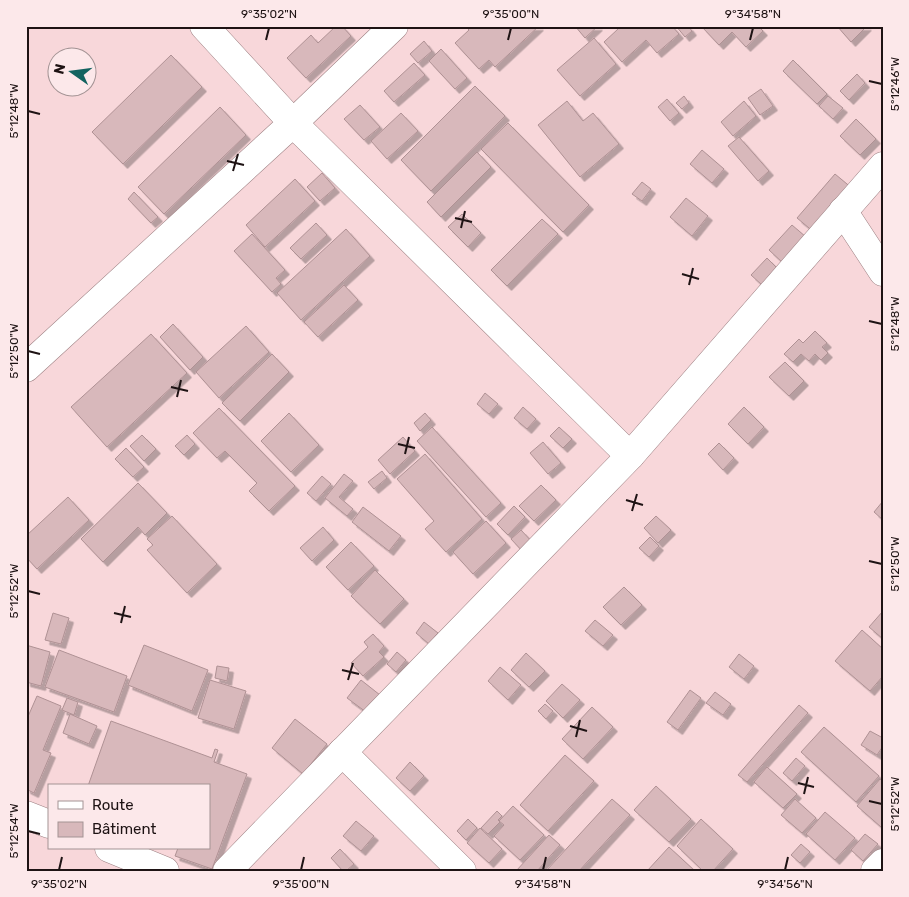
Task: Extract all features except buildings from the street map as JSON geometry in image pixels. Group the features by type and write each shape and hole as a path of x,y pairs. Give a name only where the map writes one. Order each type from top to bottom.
{"street":[{"path":"204,26 293,123 630,456"},
{"path":"26,368 293,123 394,26"},
{"path":"227,871 630,456 883,166"},
{"path":"843,211 883,272"},
{"path":"342,752 462,871"},
{"path":"26,815 48,824"},
{"path":"114,850 165,871"},
{"path":"875,871 883,863"}]}
